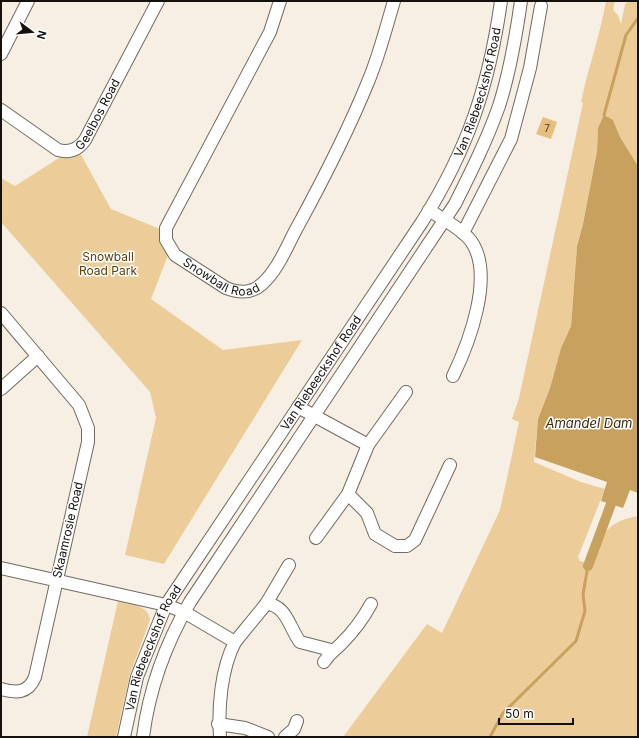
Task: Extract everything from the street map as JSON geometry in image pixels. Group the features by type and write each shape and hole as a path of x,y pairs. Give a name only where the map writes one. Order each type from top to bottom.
{"street":[{"path":"1,54 28,1"},
{"name":"Geelbos Road","path":"1,110 58,150 69,151 78,147 85,140 158,1"},
{"name":"Snowball Road","path":"280,1 270,32 166,228 166,240 175,255 226,288 235,292 244,293 263,283 282,255 338,150 366,88 378,57 394,1"},
{"name":"Van Riebeeckshof Road","path":"124,737 137,677 166,605 429,210 450,174 478,108 493,53 501,1"},
{"name":"Van Riebeeckshof Road","path":"143,737 149,704 157,676 184,612 445,221 477,159 499,105 511,56 520,1"},
{"path":"463,233 511,139 530,68 541,6"},
{"path":"429,210 463,233 472,242 480,273 474,324 463,356 453,376"},
{"name":"Skaamrosie Road","path":"1,313 75,399 85,418 88,428 88,442 33,682 22,691 1,689"},
{"path":"1,389 38,356"},
{"path":"316,538 348,494 368,445 406,392"},
{"path":"298,406 368,445"},
{"path":"348,494 367,513 375,534 395,546 407,546 415,540 450,465"},
{"path":"220,737 218,724 228,660 235,642 266,604 289,565"},
{"path":"1,568 166,605 184,612 235,642"},
{"path":"266,604 275,605 286,618 300,642 331,650"},
{"path":"324,662 331,650 340,645 362,620 371,604"},
{"path":"284,737 294,729 296,721"},
{"path":"218,724 245,728 268,737"}],"green space":[{"path":"606,1 615,1 613,10 618,15 621,24 625,4 629,1 638,1 638,166 620,137 613,120 598,128 597,151 583,224 577,246 571,326 561,348 550,388 538,419 534,462 581,482 605,489 578,557 580,561 587,563 588,560 592,559 606,531 614,524 628,518 638,516 638,737 343,737 427,624 442,633 500,510 519,422 512,419 519,398 583,103 581,102 601,27"},
{"name":"Snowball Road Park","path":"80,153 111,209 160,229 161,243 168,255 151,299 223,350 302,340 164,564 125,555 156,418 150,392 1,222 1,178 15,186 62,156"},
{"path":"118,601 133,604 142,608 149,615 150,620 130,674 116,737 87,737"}],"water":[{"name":"Amandel Dam","path":"604,115 613,120 620,137 638,166 638,493 630,490 623,508 601,501 607,482 535,457 538,419 550,388 561,348 571,326 577,246 583,224 597,151 598,128"}],"building":[{"path":"543,117 557,122 551,139 536,134"}],"waterway":[{"path":"604,115 626,35 638,18"},
{"path":"588,566 611,504"},
{"path":"490,737 503,713 576,641 585,611 583,594 588,566"}]}
